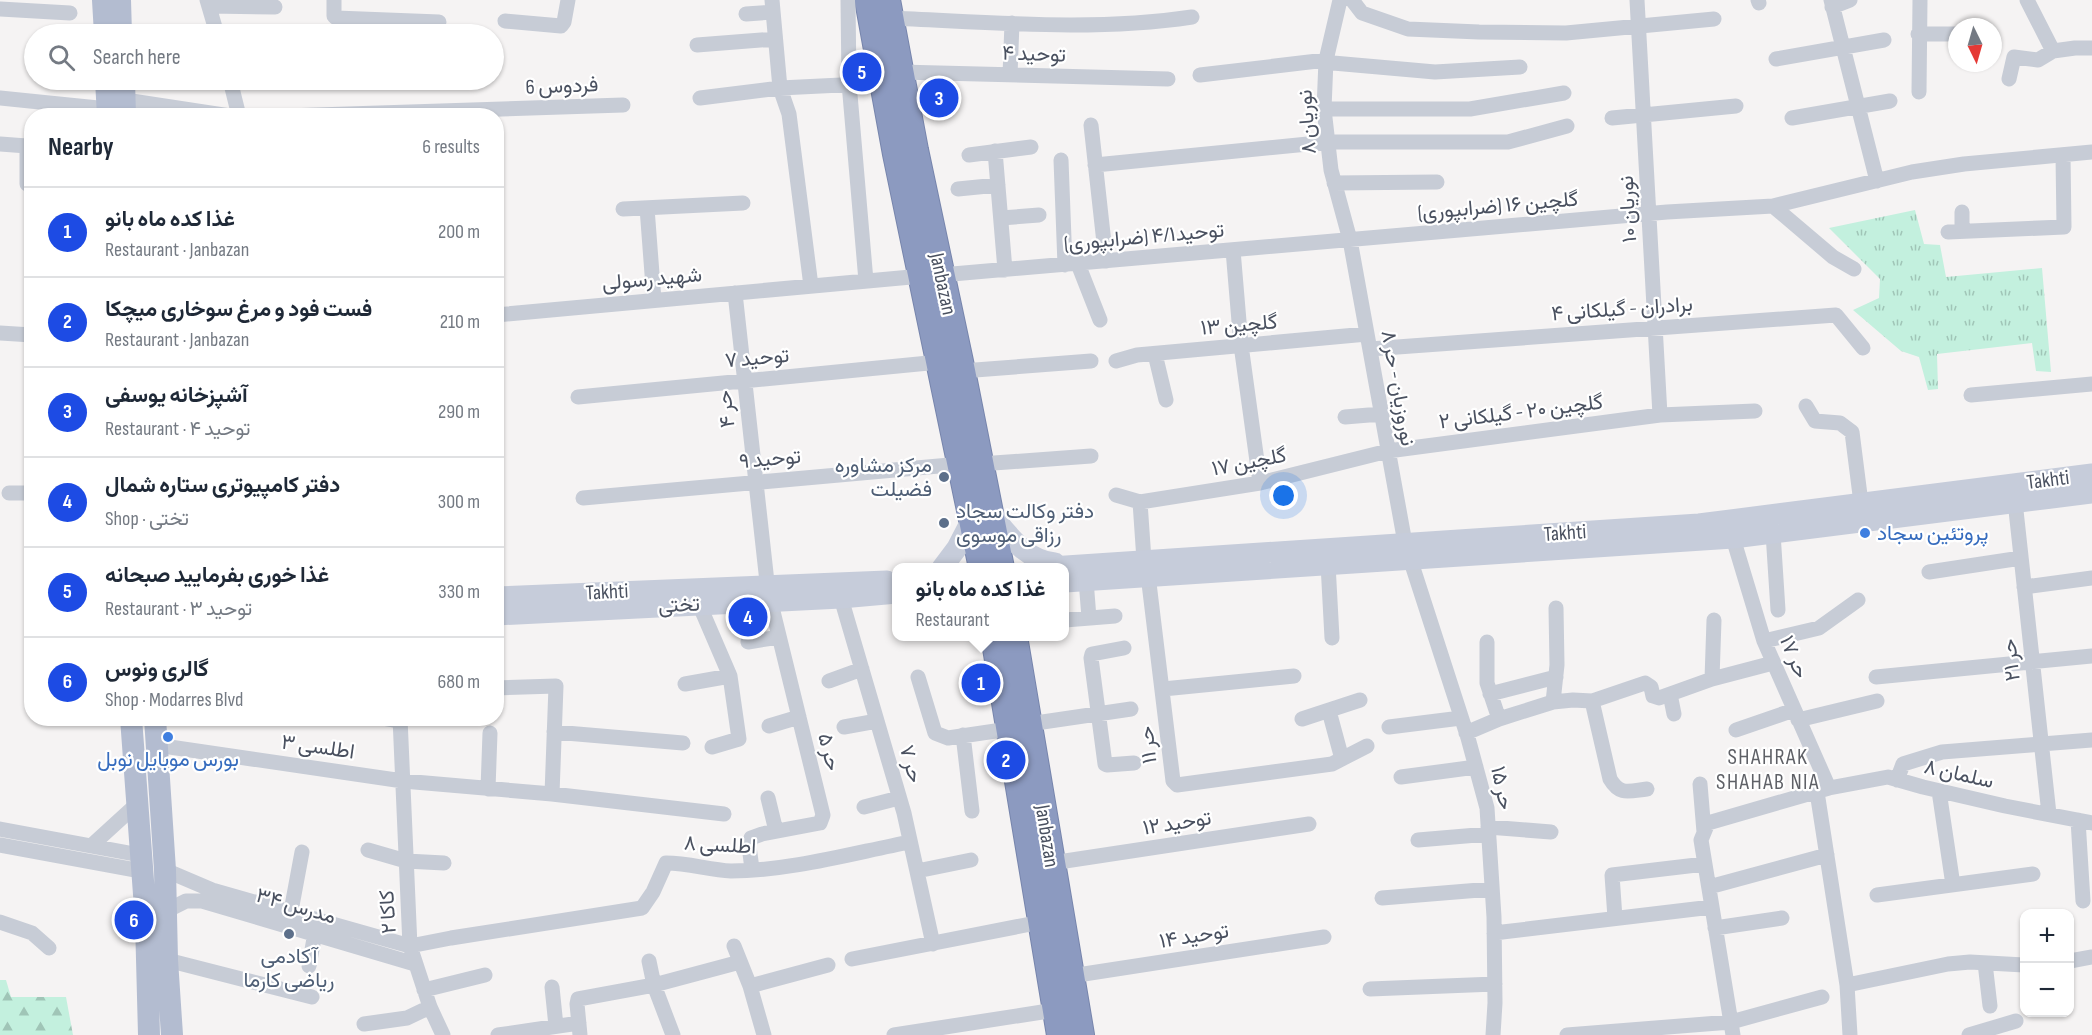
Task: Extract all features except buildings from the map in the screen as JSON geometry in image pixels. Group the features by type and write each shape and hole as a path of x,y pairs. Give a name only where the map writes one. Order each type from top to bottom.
{"highway":[{"name":"Janbazan","path":"868,0 891,77 981,517 999,563"},
{"name":"Janbazan","path":"888,9 891,77"},
{"name":"Janbazan","path":"981,517 982,563"},
{"name":"Janbazan","path":"1005,642 1019,727 1041,922 1060,1035"},
{"name":"Janbazan","path":"1019,727 1052,863 1081,1035"}],"main road":[{"path":"103,0 104,24"},
{"path":"120,0 121,24"},
{"path":"111,90 118,104"},
{"name":"Takhti","path":"1146,568 1408,551 1733,538 2014,493 2092,474"},
{"name":"Takhti","path":"1146,568 1328,564 1408,551 1699,524 1861,503 2014,493 2092,493"},
{"path":"945,563 981,517 1026,553 1048,563"},
{"path":"1072,578 1146,568"},
{"name":"Takhti","path":"504,597 768,592 892,580"},
{"name":"تختی","path":"504,615 699,604 768,592 841,598 892,593"},
{"path":"132,726 146,921 149,1035"},
{"path":"155,726 165,870 167,960 172,1035"}],"street":[{"path":"334,0 336,18 439,21"},
{"path":"505,21 561,26 564,22 568,0"},
{"path":"848,0 849,83 866,281"},
{"name":"نوریان ۸","path":"1340,0 1326,60 1324,109 1334,183 1350,240"},
{"path":"1352,0 1362,13 1408,29 1566,33 1714,19"},
{"name":"نوریان ۱۰","path":"1637,0 1660,416"},
{"path":"1850,0 1832,3 1877,181"},
{"path":"1919,92 1920,0"},
{"path":"2027,0 2053,51"},
{"path":"214,24 208,3 275,7"},
{"path":"746,14 773,6 780,88 789,114 811,286"},
{"path":"0,9 70,13"},
{"path":"888,9 1011,23 1076,26 1148,24 1192,17"},
{"path":"1010,75 1011,23"},
{"path":"1918,34 1948,34"},
{"path":"697,45 775,39"},
{"path":"1776,59 1884,40"},
{"path":"2009,79 2014,57 2038,60 2053,51 2092,48"},
{"path":"1200,75 1326,60 1333,63 1435,72 1520,67"},
{"name":"توحید ۴","path":"700,98 891,77 1010,75 1167,79"},
{"path":"232,90 237,108"},
{"path":"1324,109 1470,109 1564,93"},
{"path":"0,98 155,108"},
{"path":"1792,118 1890,101"},
{"name":"فردوس 6","path":"504,109 623,105"},
{"path":"1612,118 1736,106"},
{"path":"1091,125 1106,261"},
{"path":"1095,165 1328,142 1508,142 1567,126"},
{"path":"0,144 24,146"},
{"path":"969,154 1031,147"},
{"path":"995,151 1005,270"},
{"name":"گلچین ۱۶ (ضرابپوری)","path":"1350,240 1649,214 1773,206 1912,172 1964,164 2092,152"},
{"path":"1962,212 1955,232 2064,227 2063,155"},
{"path":"1061,160 1071,264 1100,320"},
{"path":"1334,183 1437,182"},
{"path":"958,189 998,185"},
{"path":"623,209 743,203"},
{"path":"1773,206 1833,257 1854,269"},
{"path":"647,208 654,300"},
{"path":"1001,218 1039,215"},
{"name":"توحید۴/۱ (ضرابپوری)","path":"866,281 1350,240"},
{"name":"نوروزیان - حر ۸","path":"1350,240 1408,551"},
{"path":"1233,250 1241,345 1260,483"},
{"name":"شهید رسولی","path":"504,314 866,281"},
{"name":"حر ۴","path":"735,293 768,592"},
{"name":"برادران - گیلکانی ۴","path":"1368,341 1655,327 1836,315 1863,348"},
{"path":"0,333 24,334"},
{"name":"گلچین ۱۳","path":"1116,362 1137,355 1241,345 1368,341"},
{"path":"1155,354 1166,400"},
{"name":"توحید ۷","path":"578,397 744,380 951,366 1091,361"},
{"path":"1971,395 2092,384"},
{"path":"1806,406 1815,421 1840,423 1852,432 1861,503"},
{"name":"گلچین ۲۰ - گیلکانی ۲","path":"1388,451 1660,416 1755,411"},
{"path":"1345,417 1382,414"},
{"name":"گلچین ۱۷","path":"1116,495 1140,502 1260,483 1388,451"},
{"name":"توحید ۹","path":"583,498 970,464 1091,456"},
{"path":"9,493 24,493"},
{"name":"حر ۲۱","path":"2014,493 2049,814"},
{"name":"حر ۱۱","path":"1140,502 1173,782 1177,785 1332,764 1367,746"},
{"path":"1773,533 1778,610"},
{"name":"حر ۱۷","path":"1733,538 1764,641 1796,715 1823,790 1827,855 1847,985 1850,1035"},
{"name":"حر ۱۵","path":"1408,551 1466,733 1487,808 1494,933 1493,1035"},
{"path":"1929,572 2021,558"},
{"path":"1328,564 1332,638"},
{"path":"1072,578 1089,618"},
{"path":"2024,587 2092,578"},
{"name":"حر ۵","path":"752,869 749,846 751,838 820,823 823,815 768,592"},
{"name":"حر ۷","path":"841,598 899,798 933,944"},
{"path":"1764,641 1818,628 1858,600"},
{"path":"699,604 730,676 739,739 712,747"},
{"path":"1553,702 1556,676 1556,608"},
{"path":"1069,620 1115,616"},
{"path":"1712,679 1714,620"},
{"path":"748,642 779,637"},
{"path":"1487,642 1487,682 1499,719"},
{"path":"1124,648 1091,656 1106,765 1134,763"},
{"path":"1876,677 2092,656"},
{"path":"1466,733 1499,719 1553,702 1592,701 1644,683 1650,687 1653,696 1659,698 1712,679 1773,663"},
{"path":"829,681 862,669"},
{"path":"686,684 730,676"},
{"path":"1163,689 1294,676"},
{"path":"1490,694 1556,676"},
{"path":"918,677 935,734 948,738 1131,709"},
{"path":"504,688 556,686 552,794"},
{"path":"1670,694 1674,714"},
{"path":"1302,719 1360,700"},
{"path":"1592,701 1610,779 1616,788 1623,791 1647,789"},
{"path":"1736,730 1796,715 1877,701"},
{"path":"1329,711 1342,759"},
{"path":"769,726 799,717"},
{"path":"1389,727 1461,717"},
{"path":"844,727 877,721"},
{"name":"کاکا ۲","path":"400,726 410,946 430,1007 443,1035"},
{"path":"554,732 683,743"},
{"path":"488,789 490,733"},
{"path":"963,735 972,811"},
{"path":"1897,780 1903,764 1942,752 2092,740"},
{"name":"اطلسی ۳","path":"156,745 404,781 552,794 724,814"},
{"path":"1401,777 1476,767"},
{"name":"سلمان ۸","path":"1703,836 1708,823 1717,820 1823,790 1888,777 1939,791 2085,822"},
{"path":"1700,784 1708,887 1732,1028"},
{"path":"1939,791 1953,885"},
{"path":"768,798 777,831"},
{"path":"864,807 899,798"},
{"path":"91,846 137,804"},
{"path":"2083,901 2085,822"},
{"name":"توحید ۱۲","path":"1052,863 1309,824"},
{"path":"0,829 35,844 141,863"},
{"path":"1418,840 1488,831 1551,832"},
{"name":"اطلسی ۸","path":"410,946 642,908 653,892 666,863 682,863 730,871 784,867 910,842"},
{"path":"0,845 91,846 141,863"},
{"path":"368,850 406,861 444,863"},
{"path":"291,911 302,852"},
{"path":"1708,887 1827,855"},
{"path":"917,871 971,860"},
{"path":"1615,918 1612,875 1705,864"},
{"name":"مدرس ۳۴","path":"165,870 212,890 410,946"},
{"path":"1877,895 2033,874"},
{"path":"1382,898 1492,889"},
{"name":"مدرس ۳۴","path":"166,911 186,901 202,901 415,964"},
{"path":"1494,933 1712,907"},
{"path":"1715,928 1782,918"},
{"path":"0,922 32,933 49,948"},
{"path":"852,960 1041,922"},
{"path":"309,966 315,933"},
{"name":"توحید ۱۴","path":"1071,976 1324,937"},
{"path":"734,946 750,986 764,1035"},
{"path":"2074,960 2092,957"},
{"path":"167,960 312,997"},
{"path":"649,961 654,985 673,1035"},
{"path":"498,1035 556,1026 580,1029 577,1000 654,985 741,962"},
{"path":"1847,985 1948,964 1970,962 2020,965"},
{"path":"1985,963 1990,1006"},
{"path":"750,986 828,965"},
{"path":"424,990 485,975"},
{"path":"1370,989 1495,984"},
{"path":"552,987 556,1026"},
{"path":"1568,1035 1732,1028 1822,997"},
{"path":"364,1024 406,1018 430,1007"},
{"path":"894,1035 1055,1010"},
{"path":"1969,1035 2016,1021"}],"green space":[{"path":"1915,210 1924,244 1940,245 1946,277 2042,268 2051,372 2036,371 2032,343 1937,354 1938,389 1928,390 1919,357 1901,351 1853,310 1879,298 1880,279 1829,228"},
{"path":"0,980 6,980 11,997 66,997 73,1035 0,1035"}],"place":[{"name":"غذا خوری بفرمایید صبحانه","path":"862,72"},
{"name":"آشپزخانه یوسفی","path":"939,98"},
{"name":"مرکز مشاوره فضیلت","path":"944,477"},
{"name":"دفتر وکالت سجاد رزاقی موسوی","path":"944,523"},
{"name":"پروتئین سجاد","path":"1865,533"},
{"name":"دفتر کامپیوتری ستاره شمال","path":"748,617"},
{"name":"غذا کده ماه بانو","path":"981,683"},
{"name":"بورس موبایل نوبل","path":"168,737"},
{"name":"فست فود و مرغ سوخاری میچکا","path":"1006,760"},
{"name":"گالری ونوس","path":"134,920"},
{"name":"آکادمی ریاضی کارما","path":"289,934"}],"district":[{"name":"SHAHRAK SHAHAB NIA","path":"1768,770"}]}
